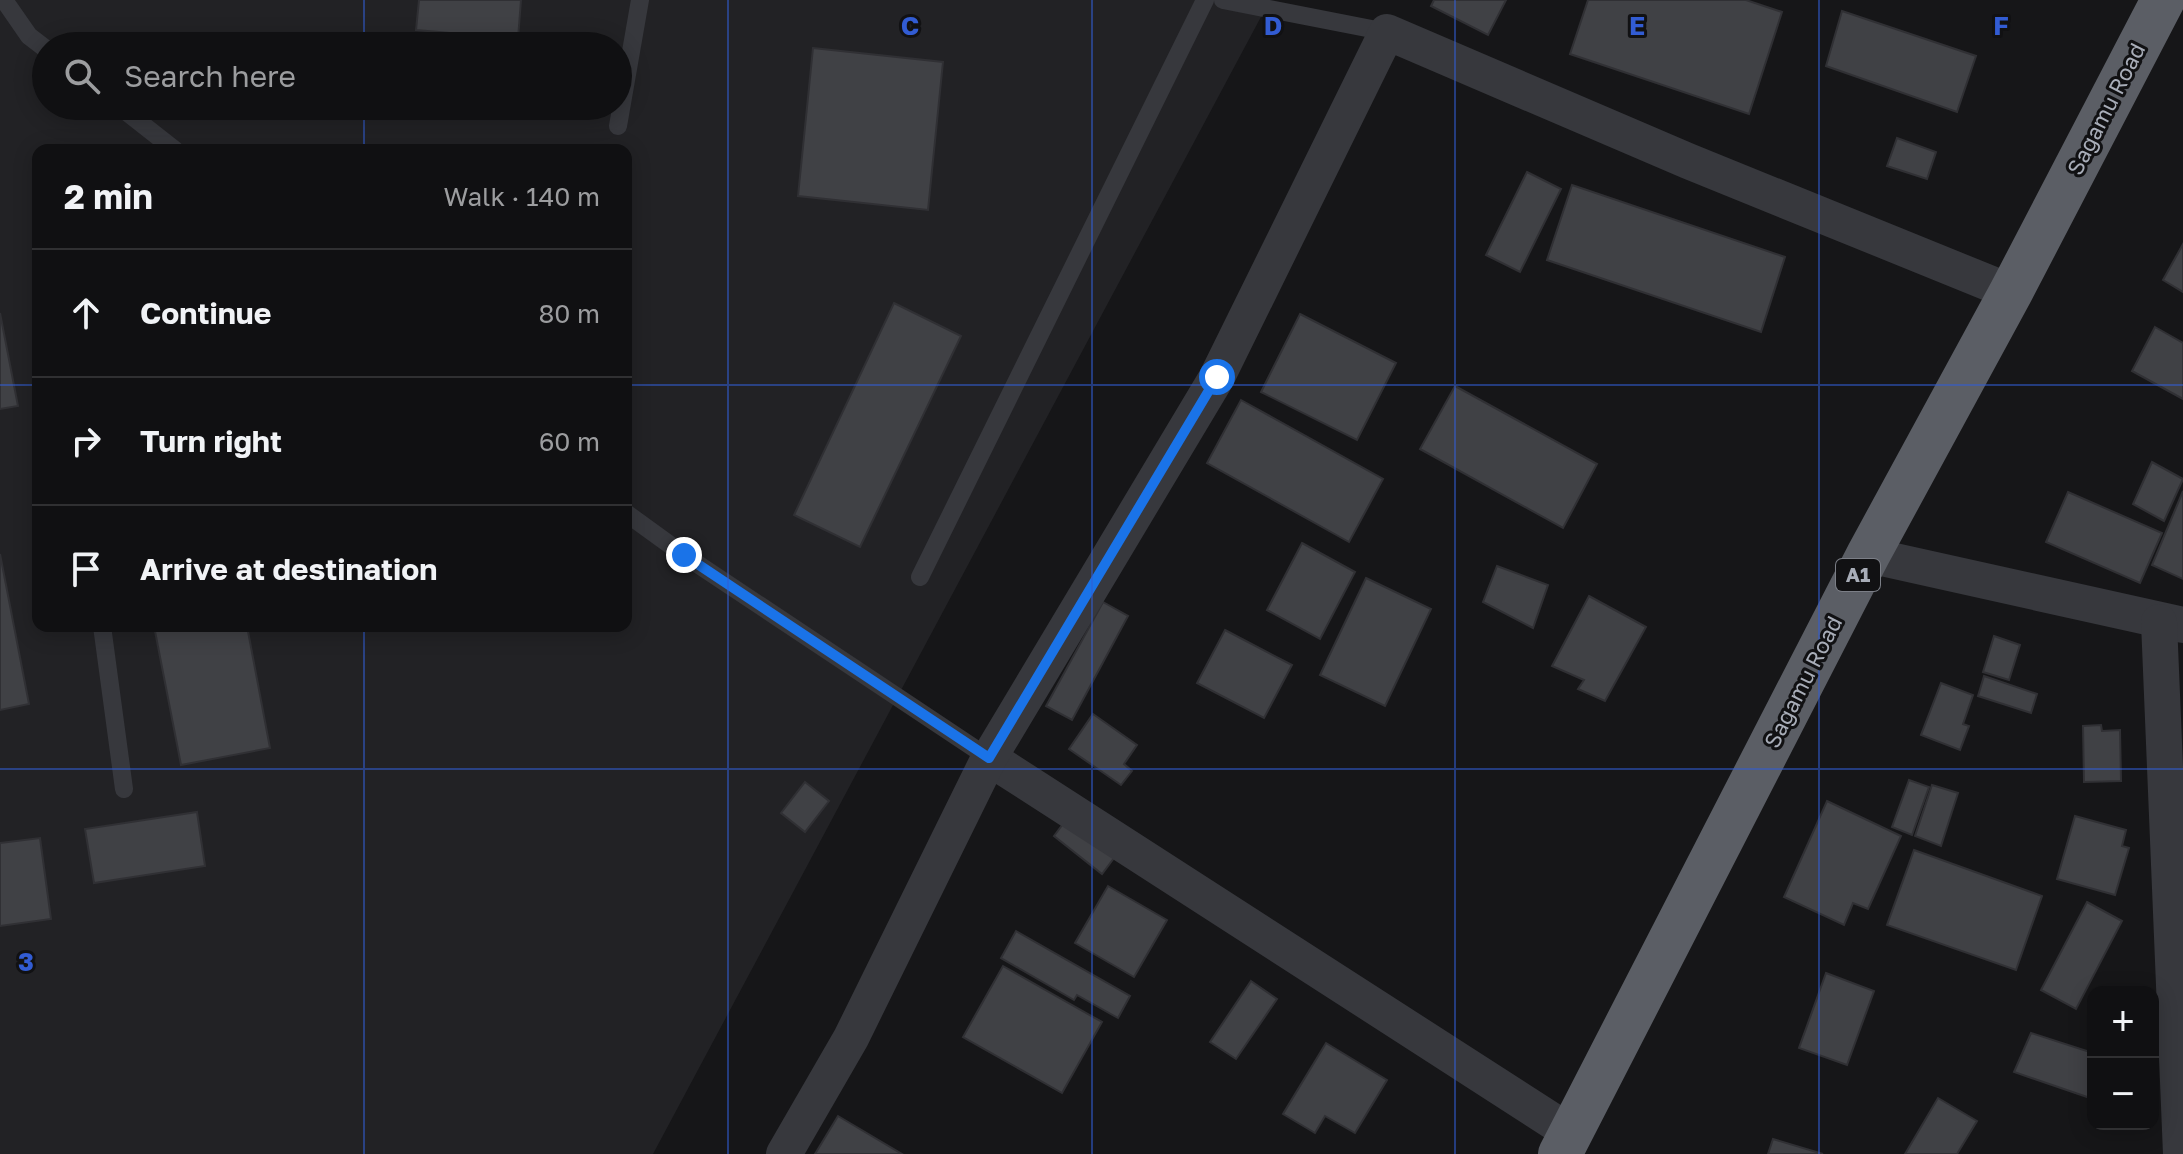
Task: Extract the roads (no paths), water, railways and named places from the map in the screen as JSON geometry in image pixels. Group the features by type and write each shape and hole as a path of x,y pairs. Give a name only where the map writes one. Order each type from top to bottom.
{"highway":[{"name":"Sagamu Road","path":"1566,1144 1868,555 2011,292 2163,0"}],"street":[{"path":"784,1154 851,1038 989,758 1217,377 1387,32 1688,161 2011,292"},
{"path":"1868,555 2171,623 2181,1154"},
{"path":"989,758 1566,1144"}],"lane":[{"path":"4,0 32,38"},
{"path":"632,46 640,0"},
{"path":"920,577 1205,0"},
{"path":"1223,0 1387,32"},
{"path":"137,120 167,144"},
{"path":"618,126 619,120"},
{"path":"632,517 989,758"},
{"path":"103,632 124,789"}]}
